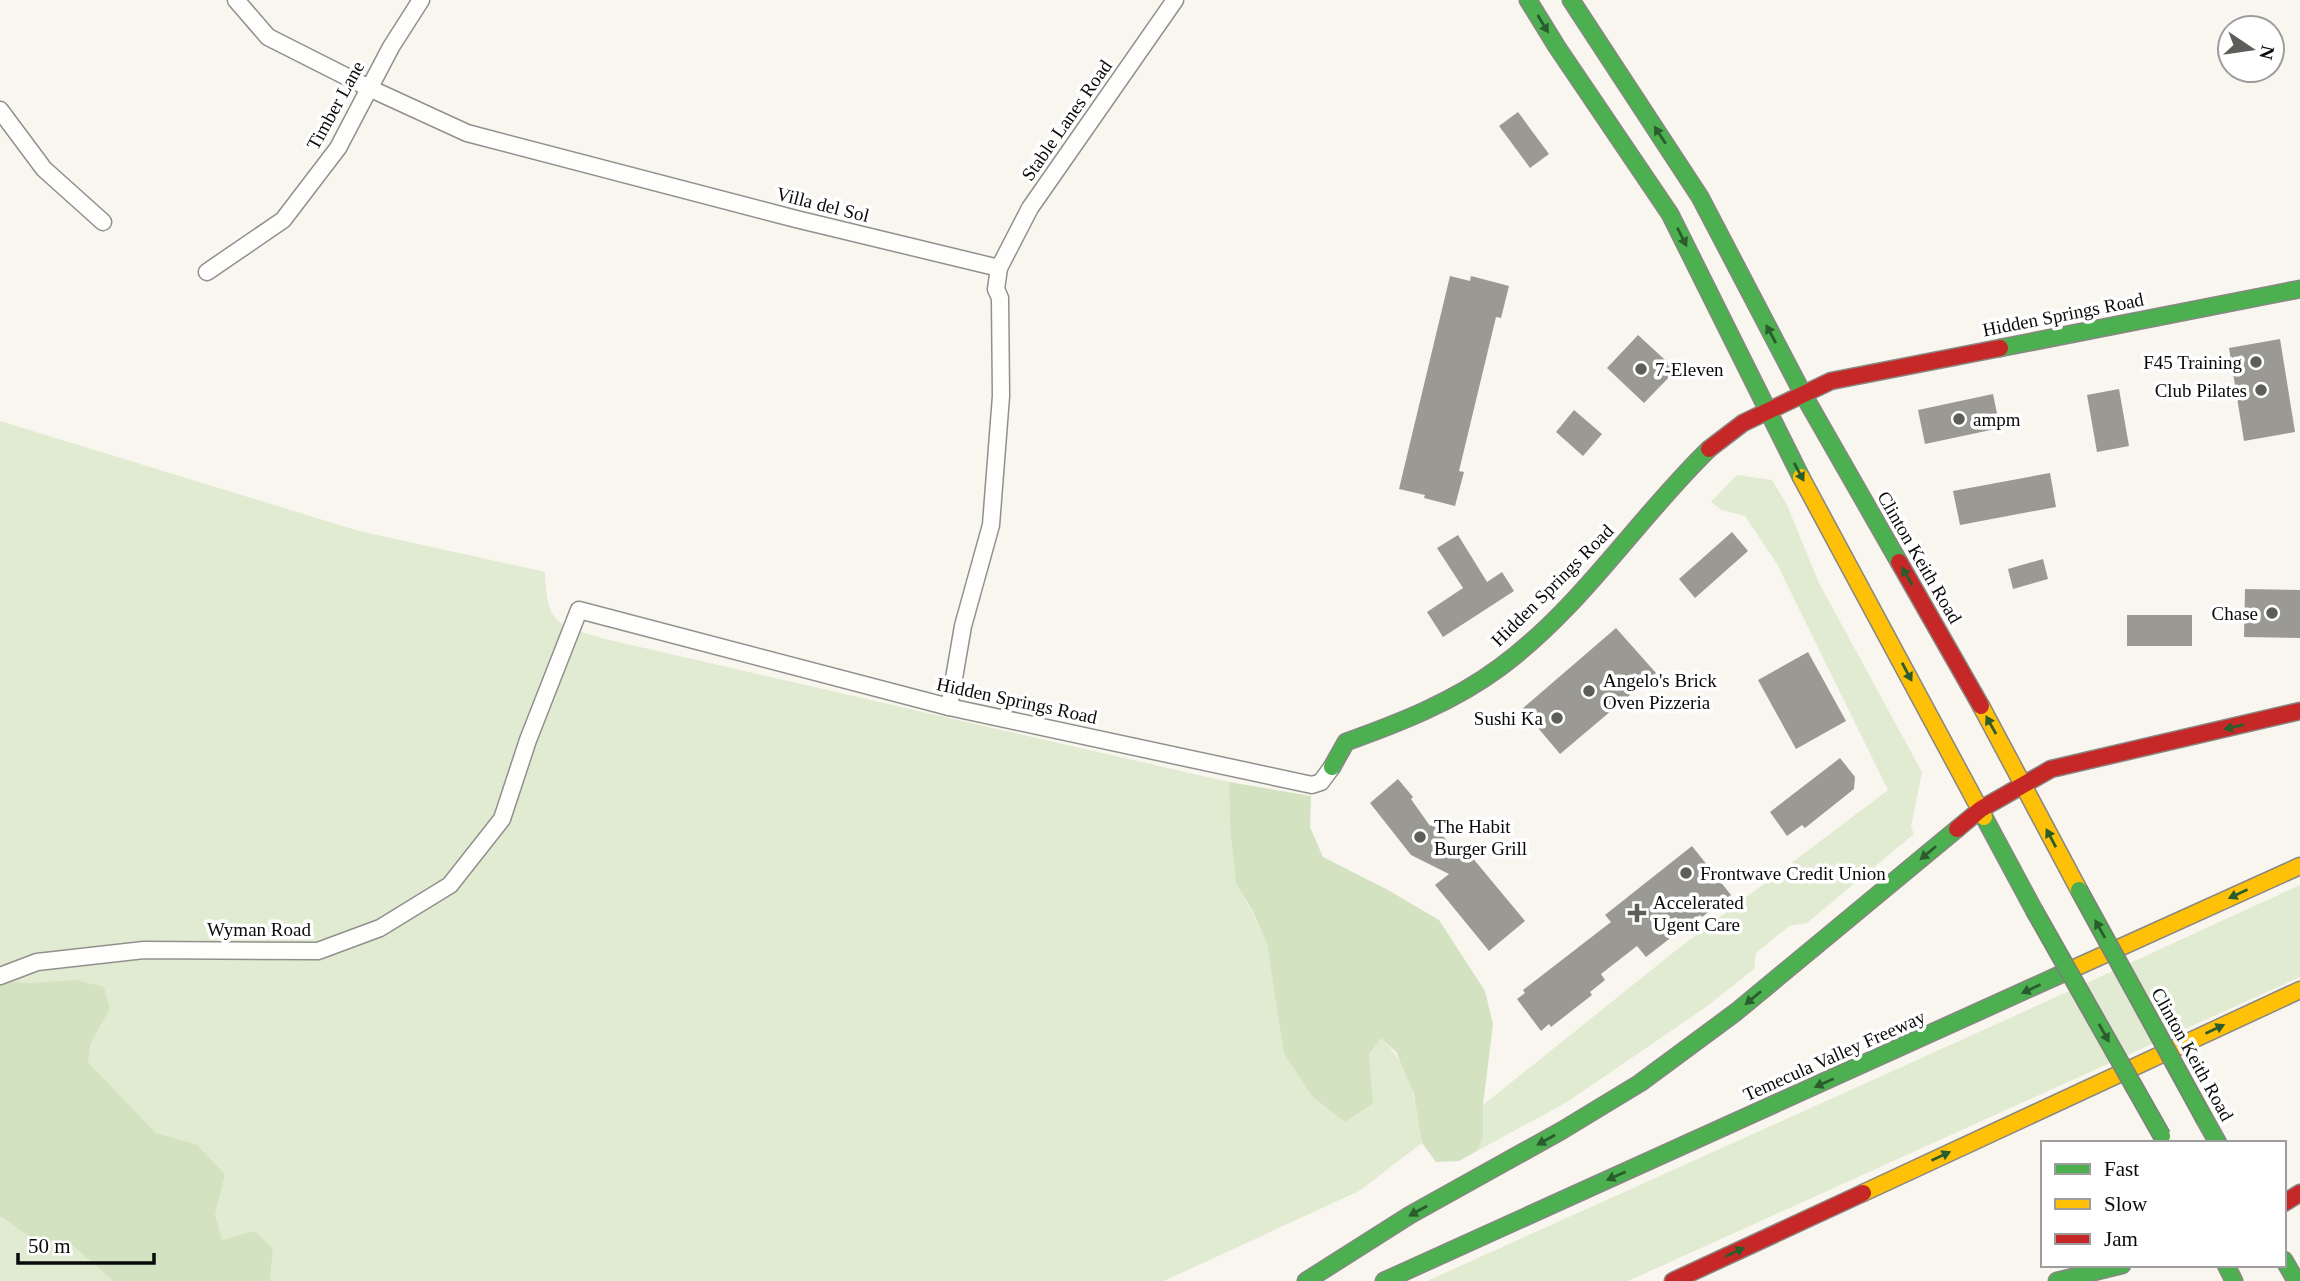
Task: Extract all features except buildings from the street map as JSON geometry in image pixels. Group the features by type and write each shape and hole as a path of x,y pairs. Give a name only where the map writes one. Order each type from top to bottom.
{"main road":[{"path":"1528,0 1670,214 1768,411 2034,910 2164,1140"},
{"name":"Clinton Keith Road","path":"1564,3 1585,23 1700,197 1803,394 2024,785 2217,1141"},
{"name":"Hidden Springs Road","path":"1332,767 1346,742 1383,730 1424,711 1476,684 1507,662 1576,597 1719,440 1768,411 1835,379 2300,289"},
{"path":"1306,1281 1410,1215 1561,1131 1640,1083 1735,1013 1981,809 2051,769 2300,711"},
{"name":"Temecula Valley Freeway","path":"1384,1281 2300,866"},
{"path":"1674,1281 2300,990"},
{"path":"2286,1264 2296,1281"},
{"path":"2057,1281 2114,1267"}],"street":[{"name":"Villa del Sol","path":"236,0 268,37 467,133 796,219 999,268"},
{"name":"Timber Lane","path":"207,272 283,220 338,148 391,47 421,0"},
{"name":"Stable Lanes Road","path":"999,268 1030,208 1175,0"},
{"path":"0,110 44,169 103,222"},
{"path":"949,707 963,626 991,525 1001,397 1000,298 996,289 999,268"},
{"name":"Hidden Springs Road","path":"579,610 949,707 1312,785 1321,782 1332,767"},
{"name":"Wyman Road","path":"0,976 37,962 144,950 318,951 380,928 450,886 502,819 528,740 579,610"}],"green space":[{"path":"0,421 359,531 545,572 548,603 558,620 576,630 605,639 1229,782 1230,828 1236,884 1267,944 1273,979 1373,1103 1369,1054 1380,1037 1391,1048 1411,1086 1422,1143 1359,1191 1164,1281 270,1281 273,1249 222,1241 196,1144 156,1133 88,1062 91,1043 110,1009 31,983 0,981"},
{"path":"1737,475 1772,480 1787,505 1819,583 1922,772 1911,827 1914,834 1807,923 1789,926 1756,953 1754,969 1706,1007 1567,1102 1477,1151 1483,1137 1483,1105 1679,948 1888,790 1777,564 1745,516 1722,510 1711,502"},
{"path":"1229,782 1311,796 1310,827 1323,857 1439,920 1485,991 1493,1024 1483,1105 1483,1137 1477,1151 1459,1161 1436,1162 1422,1143 1414,1094 1396,1052 1381,1038 1369,1054 1373,1103 1345,1122 1312,1096 1284,1053 1267,944 1252,910 1236,884 1230,828"},
{"path":"2300,885 2300,977 1628,1281 1427,1281 2019,1014"},
{"path":"76,980 104,987 110,1009 91,1043 88,1062 156,1133 196,1144 225,1174 215,1214 222,1240 255,1231 273,1249 270,1281 113,1281 72,1245 30,1237 0,1216 0,981 31,983"},
{"path":"0,1216 30,1237 72,1245 113,1281 0,1281"}],"traffic: fast":[{"path":"1528,0 1670,214 1801,477"},
{"path":"1571,0 1700,197 1803,394 1899,562"},
{"path":"2000,348 2300,289"},
{"path":"1332,767 1346,742 1406,719 1463,691 1499,668 1529,644 1582,591 1682,476 1709,449"},
{"path":"1984,817 2034,910"},
{"path":"1306,1281 1410,1215 1561,1131 1640,1083 1736,1012 1957,829"},
{"path":"2079,890 2204,1118"},
{"path":"2034,910 2162,1136"},
{"path":"1384,1281 2068,971"},
{"path":"2204,1118 2217,1141"},
{"path":"2286,1264 2296,1281"},
{"path":"2057,1281 2114,1267"},
{"path":"2227,1267 2234,1281"}],"traffic: slow":[{"path":"1801,477 1984,817"},
{"path":"1981,706 2079,890"},
{"path":"2068,971 2300,866"},
{"path":"1863,1193 2300,990"}],"traffic: jam":[{"path":"1709,449 1743,423 1831,381 2000,348"},
{"path":"1899,562 1981,706"},
{"path":"1957,829 1981,809 2051,769 2300,711"},
{"path":"1673,1281 1863,1193"},
{"path":"2286,1202 2300,1193"}],"place":[{"name":"F45 Training","path":"2256,362"},
{"name":"7-Eleven","path":"1641,369"},
{"name":"Club Pilates","path":"2261,390"},
{"name":"ampm","path":"1959,419"},
{"name":"Chase","path":"2272,613"},
{"name":"Angelo's Brick Oven Pizzeria","path":"1589,691"},
{"name":"Sushi Ka","path":"1557,718"},
{"name":"The Habit Burger Grill","path":"1420,837"},
{"name":"Frontwave Credit Union","path":"1686,873"},
{"name":"Accelerated Ugent Care","path":"1637,913"}]}
